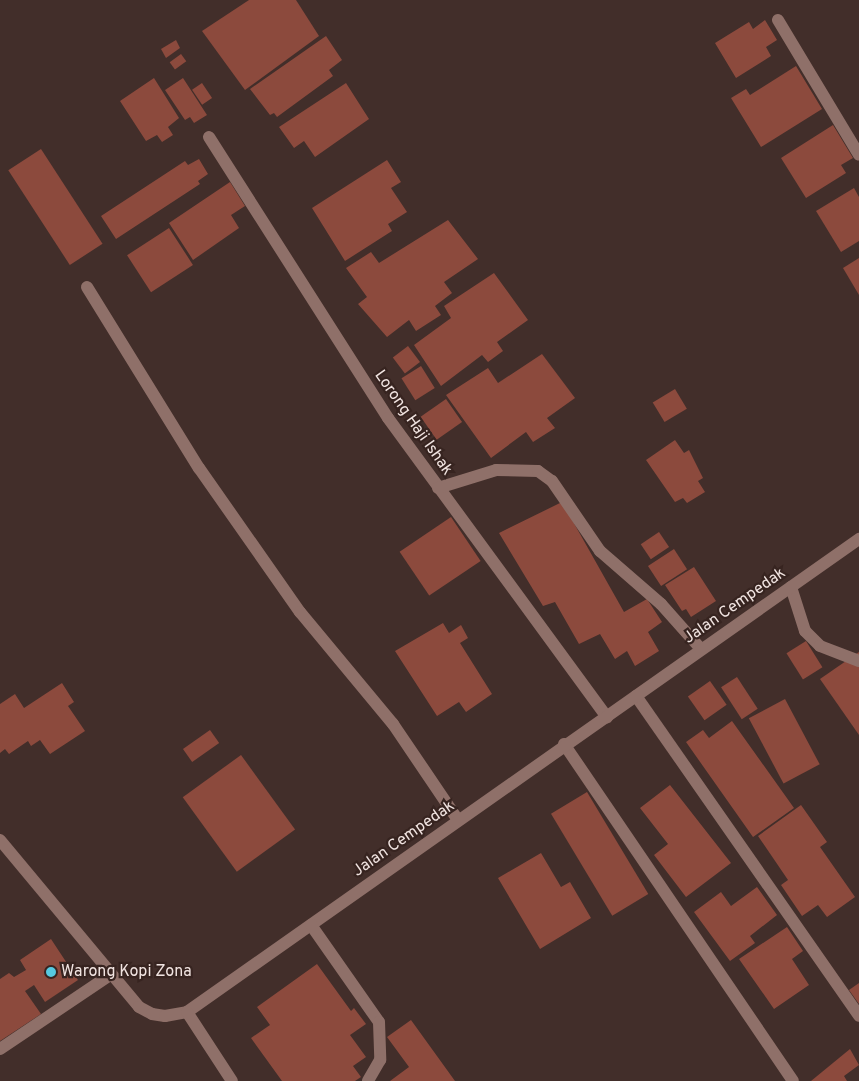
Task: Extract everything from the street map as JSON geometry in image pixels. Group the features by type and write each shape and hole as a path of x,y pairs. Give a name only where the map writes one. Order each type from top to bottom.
{"street":[{"path":"778,20 859,155"},
{"name":"Lorong Haji Ishak","path":"209,137 388,418 607,717"},
{"path":"87,287 199,468 300,612 393,724 458,820"},
{"path":"438,488 496,470 538,471 552,481 600,551 661,604 701,649"},
{"name":"Jalan Cempedak","path":"0,840 110,976 139,1007 152,1014 165,1016 186,1012 564,744 607,717 859,539"},
{"path":"790,587 804,631 820,646 859,661"},
{"path":"636,696 859,1016"},
{"path":"564,744 793,1081"},
{"path":"311,925 379,1022 380,1060 368,1081"},
{"path":"0,1049 110,976"},
{"path":"186,1012 232,1081"}],"building":[{"path":"249,0 296,0 319,36 245,90 202,31"},
{"path":"765,20 777,40 766,47 771,56 736,78 715,43 749,22 753,29"},
{"path":"326,36 342,60 329,70 333,76 277,117 274,113 270,115 250,89"},
{"path":"176,40 180,48 166,58 161,49"},
{"path":"181,54 186,61 175,70 170,62"},
{"path":"796,66 822,109 761,147 731,98 746,89 750,95"},
{"path":"154,78 179,118 168,127 173,135 162,142 157,135 146,141 120,101"},
{"path":"183,78 207,115 194,123 190,117 185,120 165,90"},
{"path":"202,83 212,98 202,105 192,90"},
{"path":"346,83 369,119 315,157 304,141 294,148 279,127"},
{"path":"833,125 853,158 841,165 846,173 806,198 781,158"},
{"path":"41,149 103,244 70,265 8,170"},
{"path":"199,159 208,174 198,181 200,184 116,239 101,216 185,161 188,165"},
{"path":"387,160 401,182 391,188 407,212 388,224 392,231 345,261 312,208"},
{"path":"230,182 245,206 231,215 239,228 193,260 169,223"},
{"path":"854,188 859,197 859,241 841,252 816,211"},
{"path":"448,220 478,259 444,282 452,293 435,306 441,315 416,331 409,320 387,337 358,304 367,297 346,268 371,252 379,263"},
{"path":"169,228 193,265 151,292 127,255"},
{"path":"859,258 859,295 843,268"},
{"path":"494,273 528,320 497,342 503,351 488,362 482,355 441,386 414,345 451,318 444,306"},
{"path":"408,346 420,362 405,373 393,357"},
{"path":"542,354 575,398 547,418 555,428 533,442 526,432 491,458 446,395 488,368 498,383"},
{"path":"421,366 435,388 415,400 401,378"},
{"path":"675,389 687,409 665,422 653,402"},
{"path":"446,399 462,422 437,440 421,417"},
{"path":"675,440 684,453 689,450 703,478 698,481 705,492 687,503 683,498 675,502 646,460"},
{"path":"562,502 624,612 647,599 662,622 648,632 659,651 635,666 627,651 615,659 600,634 579,644 555,602 543,606 499,533"},
{"path":"451,517 481,561 429,596 400,552"},
{"path":"659,532 669,547 651,559 641,544"},
{"path":"674,549 687,569 661,586 648,566"},
{"path":"694,567 716,601 691,617 686,609 682,611 665,585"},
{"path":"443,623 449,633 461,625 468,638 460,643 492,694 466,712 459,702 437,716 395,651"},
{"path":"806,641 822,667 803,679 786,653"},
{"path":"859,652 859,735 820,679"},
{"path":"737,677 758,709 742,719 721,687"},
{"path":"710,681 727,705 705,720 688,696"},
{"path":"62,683 74,702 68,706 85,731 50,754 40,740 31,746 28,741 9,754 5,749 0,753 0,704 15,694 24,708"},
{"path":"785,699 820,764 784,784 749,718"},
{"path":"732,721 794,808 753,837 686,742 703,730 709,738"},
{"path":"210,730 219,743 192,762 183,749"},
{"path":"241,755 295,829 237,872 183,797"},
{"path":"670,785 731,863 686,897 654,855 668,844 640,808"},
{"path":"587,792 648,894 612,916 551,814"},
{"path":"801,805 827,842 820,847 855,897 827,917 818,905 802,916 781,885 788,880 758,836"},
{"path":"541,853 561,887 570,882 591,918 540,949 498,878"},
{"path":"757,887 777,915 750,936 755,943 730,961 694,912 721,892 731,906"},
{"path":"787,927 803,951 792,959 809,985 774,1009 739,959"},
{"path":"51,939 78,980 45,1002 34,985 25,991 41,1014 0,1041 0,979 9,973 14,977 26,970 20,960"},
{"path":"317,964 351,1011 354,1008 366,1024 350,1035 366,1057 353,1066 361,1077 355,1081 282,1081 251,1038 270,1025 257,1007"},
{"path":"859,983 859,1004 849,990"},
{"path":"411,1020 455,1081 390,1081 409,1067 387,1037"},
{"path":"850,1049 859,1065 844,1076 847,1081 811,1081"}],"place":[{"name":"Warong Kopi Zona","path":"51,972"}]}
